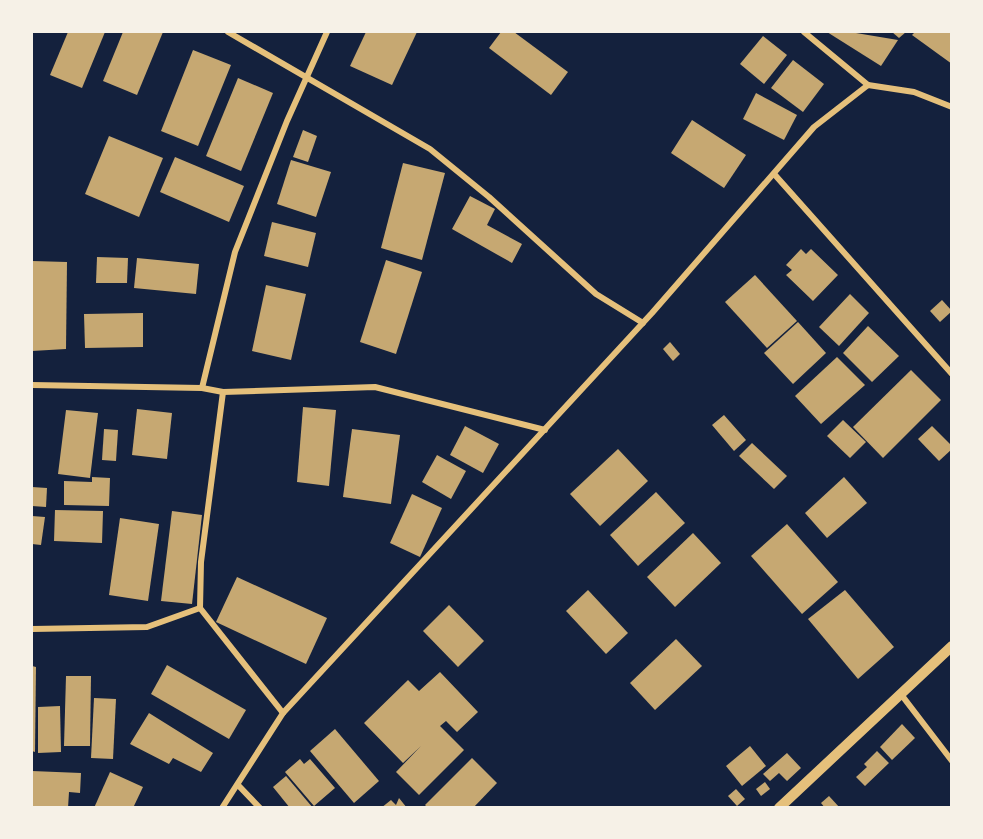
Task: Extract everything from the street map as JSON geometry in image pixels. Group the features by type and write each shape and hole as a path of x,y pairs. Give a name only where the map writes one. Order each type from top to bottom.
{"street":[{"path":"228,32 430,149 489,197 596,294 643,323"},
{"path":"202,388 235,252 306,76 327,32"},
{"path":"804,32 868,85 914,92 951,107"},
{"path":"222,807 283,713 643,323 775,175 814,127 868,85"},
{"path":"775,175 951,374"},
{"path":"32,385 202,388 223,392 375,387 545,430"},
{"path":"223,392 201,562 200,608 283,713"},
{"path":"32,629 147,627 200,608"},
{"path":"779,807 951,645"},
{"path":"900,692 951,761"},
{"path":"238,785 260,807"}],"building":[{"path":"68,32 105,32 82,88 50,75"},
{"path":"123,32 163,32 137,95 103,81"},
{"path":"366,32 417,32 392,85 350,66"},
{"path":"501,32 514,32 568,72 551,95 489,48"},
{"path":"827,32 850,32 898,40 881,66"},
{"path":"892,32 906,32 899,38"},
{"path":"915,32 952,32 952,64 912,35"},
{"path":"763,36 787,55 764,84 740,64"},
{"path":"193,50 231,65 198,146 161,131"},
{"path":"793,60 824,84 803,112 771,88"},
{"path":"238,78 273,93 241,171 206,156"},
{"path":"756,93 797,115 784,140 743,119"},
{"path":"692,120 746,155 724,188 671,153"},
{"path":"303,130 317,136 308,162 293,157"},
{"path":"109,136 163,158 139,217 85,194"},
{"path":"175,157 244,186 229,222 160,192"},
{"path":"291,160 331,172 316,217 277,204"},
{"path":"403,163 445,173 422,260 381,248"},
{"path":"470,196 495,209 487,225 522,244 512,263 452,229"},
{"path":"272,222 316,233 308,267 264,256"},
{"path":"801,249 806,254 811,249 838,275 813,301 786,275 792,270 786,265"},
{"path":"97,257 128,258 127,283 96,283"},
{"path":"137,258 199,264 196,294 134,288"},
{"path":"386,260 422,272 396,354 360,342"},
{"path":"32,261 67,262 66,349 32,351"},
{"path":"755,275 797,321 767,348 725,302"},
{"path":"266,285 306,294 291,360 252,351"},
{"path":"850,294 869,313 839,346 819,327"},
{"path":"942,300 952,311 940,322 930,311"},
{"path":"143,313 143,347 85,348 84,314"},
{"path":"798,322 826,353 793,384 764,353"},
{"path":"868,326 899,356 872,382 843,353"},
{"path":"670,342 680,354 673,361 663,349"},
{"path":"837,357 865,385 821,424 795,396"},
{"path":"911,370 941,400 883,458 853,427"},
{"path":"303,407 336,410 329,486 297,482"},
{"path":"137,409 172,413 167,459 132,455"},
{"path":"66,410 98,413 90,478 58,474"},
{"path":"724,415 746,440 734,451 712,425"},
{"path":"843,420 866,442 850,458 827,436"},
{"path":"465,426 499,444 483,473 450,455"},
{"path":"932,426 952,446 952,449 939,461 918,439"},
{"path":"104,429 118,430 116,461 102,460"},
{"path":"352,429 400,435 391,504 343,497"},
{"path":"752,443 787,476 774,489 739,456"},
{"path":"618,449 648,481 600,526 570,494"},
{"path":"437,455 466,471 451,499 422,482"},
{"path":"92,477 110,478 109,506 64,505 64,481 92,482"},
{"path":"844,477 867,503 827,538 805,513"},
{"path":"32,487 47,488 46,507 32,506"},
{"path":"656,492 685,523 638,566 610,535"},
{"path":"412,494 442,508 420,557 390,543"},
{"path":"55,510 103,511 102,543 54,541"},
{"path":"172,511 202,515 192,604 161,601"},
{"path":"32,516 45,517 41,545 32,544"},
{"path":"120,518 159,524 148,601 109,595"},
{"path":"787,524 838,582 802,614 751,556"},
{"path":"693,533 721,563 675,607 647,577"},
{"path":"237,577 327,618 306,664 216,622"},
{"path":"588,590 628,633 606,654 566,611"},
{"path":"845,590 894,647 858,679 808,619"},
{"path":"449,605 484,641 458,667 423,631"},
{"path":"676,639 702,666 655,710 630,683"},
{"path":"167,665 246,710 229,739 151,694"},
{"path":"32,666 36,667 35,752 32,751"},
{"path":"440,672 478,712 457,732 446,721 440,726 464,750 419,795 396,772 421,746 403,763 364,723 408,680 419,691"},
{"path":"66,676 91,676 90,746 64,746"},
{"path":"94,698 116,699 113,759 91,758"},
{"path":"60,706 61,752 38,753 38,707"},
{"path":"149,713 213,753 201,772 173,758 169,764 130,744"},
{"path":"902,724 915,738 892,760 880,747"},
{"path":"335,729 379,781 354,803 310,751"},
{"path":"750,746 766,766 742,786 726,766"},
{"path":"877,751 889,763 865,786 856,777 867,767 864,764"},
{"path":"787,753 801,768 787,781 779,773 770,781 763,774"},
{"path":"472,758 497,783 473,808 428,808 425,805"},
{"path":"300,759 304,764 310,759 335,788 314,806 285,772"},
{"path":"32,771 81,773 80,793 69,792 68,808 32,808"},
{"path":"110,772 143,787 133,808 94,808"},
{"path":"286,776 313,808 290,808 273,787"},
{"path":"765,782 770,789 761,796 756,789"},
{"path":"736,789 745,799 737,806 728,796"},
{"path":"829,796 840,808 825,808 821,803"},
{"path":"399,798 407,808 381,808 391,800 396,805"}]}
